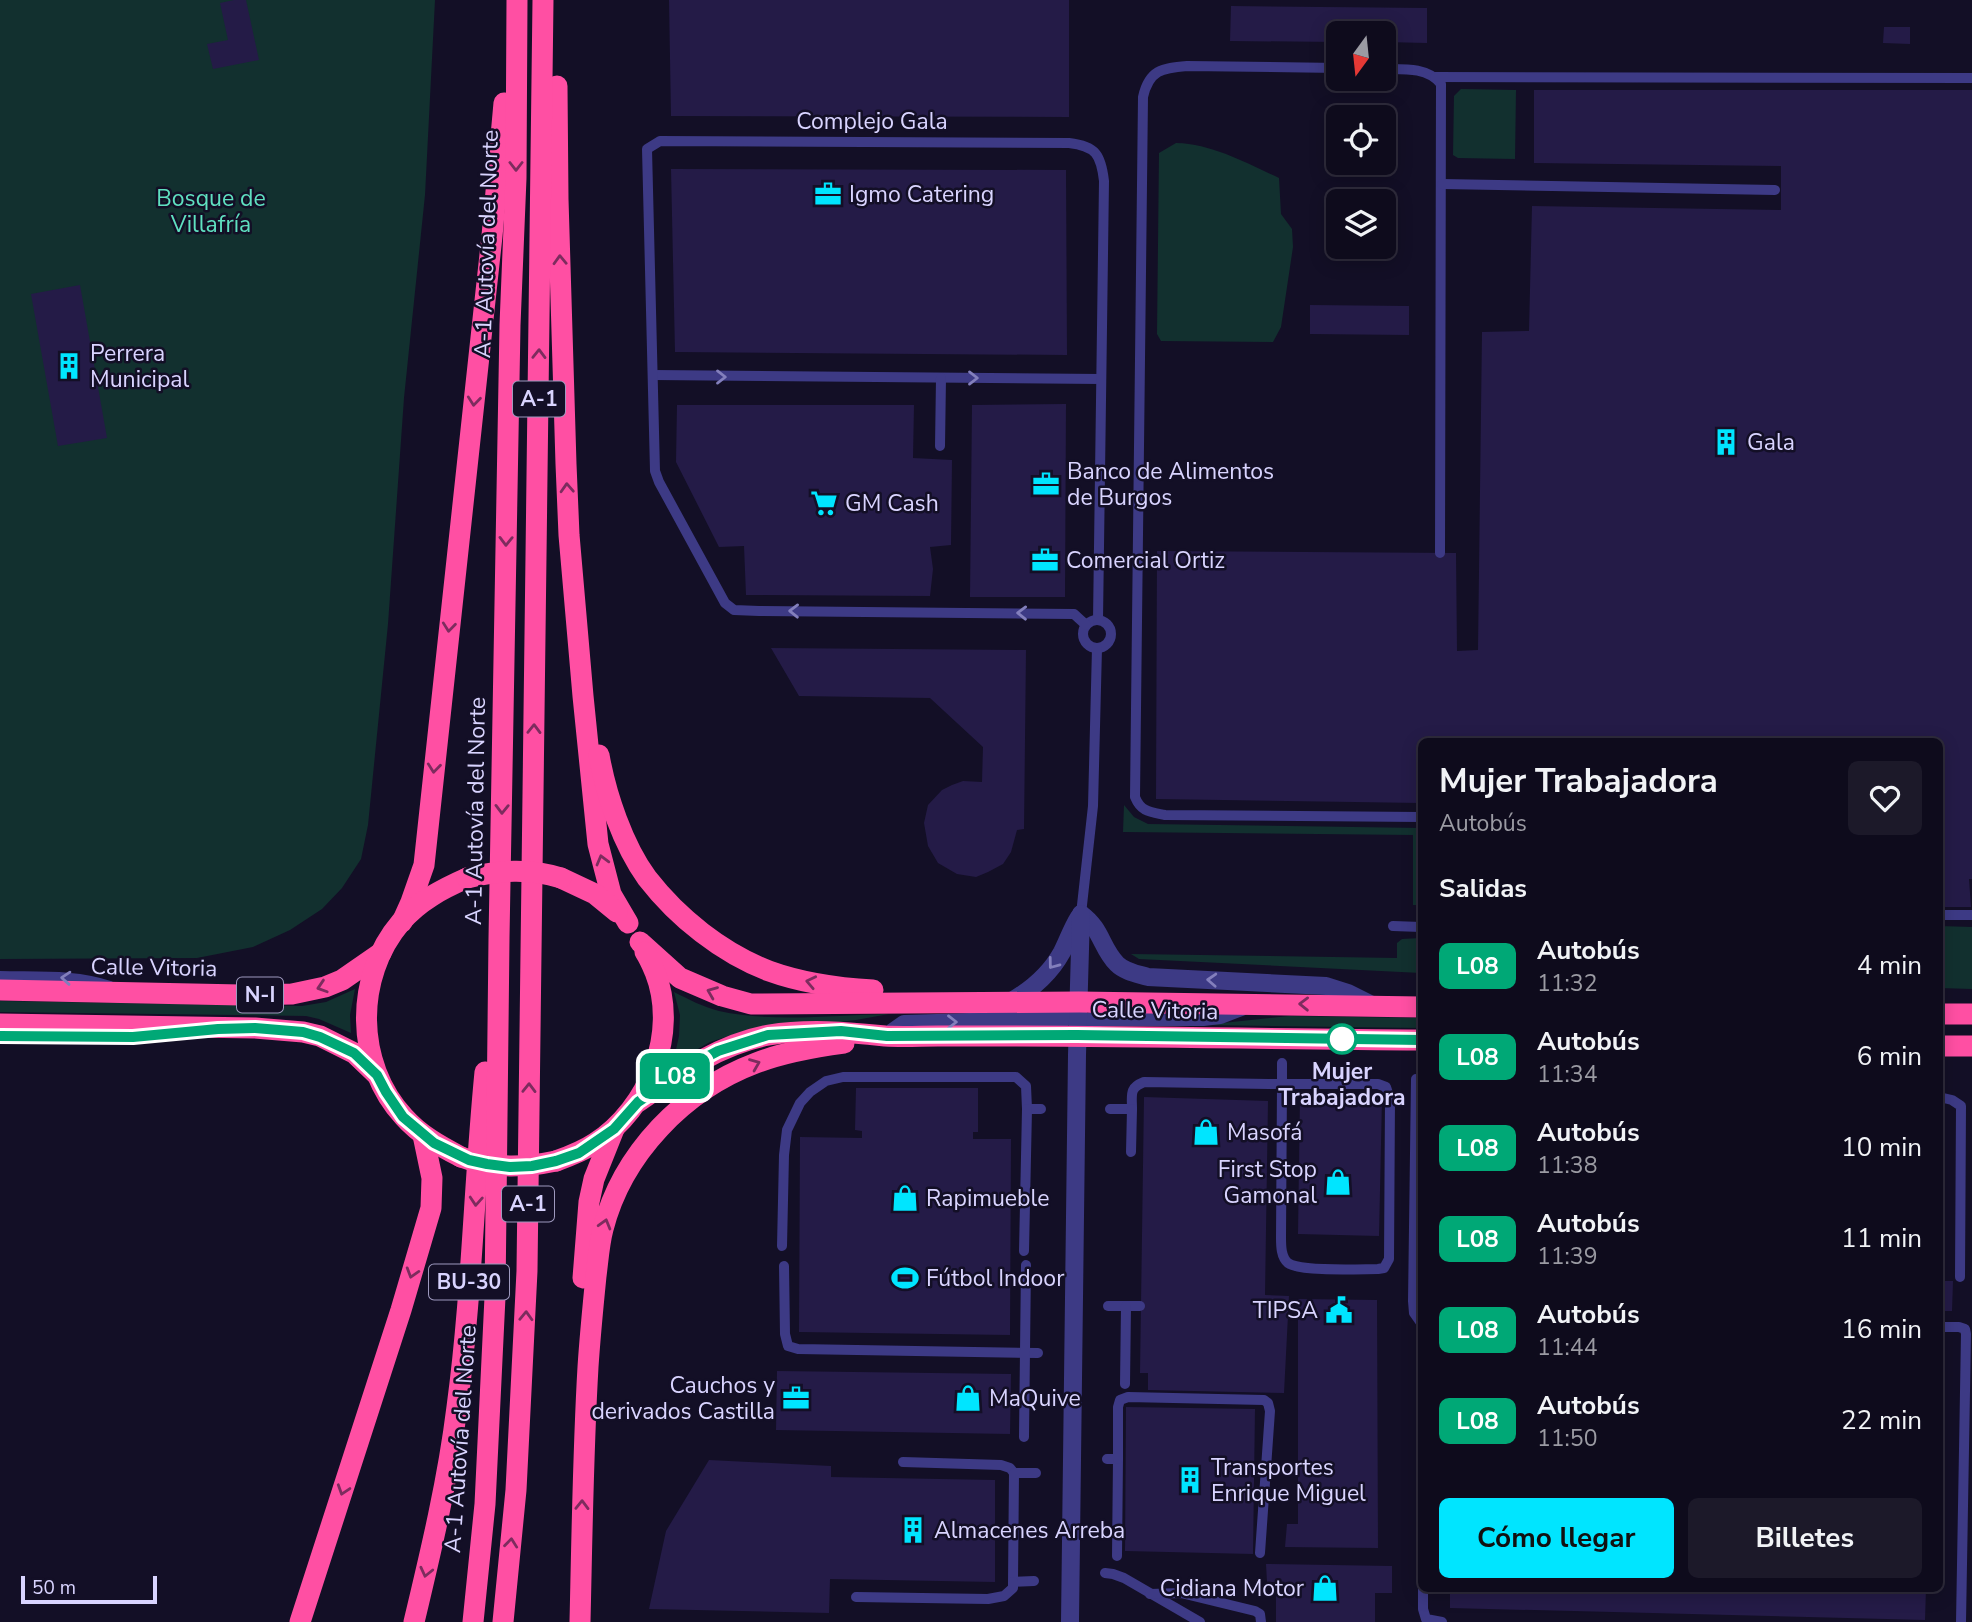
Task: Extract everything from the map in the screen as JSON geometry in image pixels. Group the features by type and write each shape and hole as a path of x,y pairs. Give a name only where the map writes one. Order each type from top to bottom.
{"highway":[{"path":"402,922 424,865 491,249 504,105 509,0"},
{"name":"A-1 Autovía del Norte","path":"472,1622 485,1504 495,1297 517,0"},
{"name":"A-1","path":"503,1616 516,1490 527,1271 544,0"},
{"path":"557,0 558,199 569,536 598,844 611,894 628,923"},
{"path":"569,536 577,619 602,771 620,828 640,866 665,898 690,923 719,945 770,971 842,988 963,990 1005,1002"},
{"name":"N-I","path":"498,871 538,872 561,878 595,894 628,923 656,973 662,1000 663,1029 659,1054 651,1076 638,1102 614,1129 586,1148 556,1161 510,1167 461,1157 423,1135 403,1117 377,1075 368,1044 366,1007 370,982 381,953 402,922 427,898 467,878 498,871"},
{"name":"BU-30","path":"414,1622 436,1529 457,1408 480,1123 499,938"},
{"name":"Calle Vitoria","path":"640,942 680,978 722,996 751,1004 1079,1002 1418,1007"},
{"name":"Calle Vitoria","path":"0,990 277,995 307,992 342,980 381,953"},
{"path":"1943,1014 1972,1014"},
{"name":"N-I","path":"0,1024 303,1032 354,1053 377,1075"},
{"name":"Calle Vitoria","path":"638,1102 718,1051 768,1035 841,1031 887,1036 1077,1035 1418,1040"},
{"path":"580,1622 584,1437 591,1320 603,1230 614,1196 643,1147 688,1100 717,1081 754,1063 785,1053 887,1036"},
{"path":"1943,1046 1972,1046"},
{"path":"584,1437 580,1325 587,1223 594,1179 614,1129"},
{"path":"300,1622 431,1208 432,1178 423,1135"}],"street":[{"path":"1005,1002 1028,991 1053,966 1081,914"},
{"path":"1070,1622 1077,1035 1081,914"},
{"path":"1081,914 1092,922 1117,964 1148,977 1326,986 1374,1006"},
{"name":"Calle Vitoria","path":"887,1036 904,1024 1062,1019 1070,1014 1079,1002"},
{"path":"1077,1035 1091,1021 1101,1017 1203,1017 1220,1015 1251,1003"}],"lane":[{"path":"1326,68 1166,68 1153,75 1146,85 1143,97 1135,797 1138,806 1165,815 1418,817"},
{"path":"1396,69 1425,72 1436,77 1972,78"},
{"path":"1436,77 1441,83 1442,99 1440,553"},
{"name":"Complejo Gala","path":"1086,625 1074,614 734,610 725,604 655,471 648,149 654,143 1055,143 1085,146 1095,151 1102,163 1104,181 1098,620"},
{"path":"1442,184 1775,190"},
{"path":"653,375 1101,379"},
{"path":"940,446 941,378"},
{"path":"1093,620 1098,620 1109,627 1111,636 1106,644 1097,648 1089,646 1083,638 1083,629 1093,620"},
{"path":"1081,914 1093,806 1097,648"},
{"path":"1943,915 1972,915"},
{"path":"1393,926 1418,927"},
{"path":"0,976 97,981 129,992"},
{"path":"0,1037 133,1037 218,1029"},
{"path":"1131,1152 1133,1090 1136,1085 1144,1082 1282,1084 1378,1084 1387,1087 1390,1099 1389,1259 1384,1268 1298,1268 1285,1261 1281,1237 1282,1084 1282,1063"},
{"path":"782,1247 787,1130 800,1103 810,1092 826,1081 843,1077 1016,1077 1026,1086 1024,1251"},
{"path":"1416,1079 1413,1301 1414,1313 1418,1319"},
{"path":"1943,1098 1961,1106 1960,1278"},
{"path":"1027,1109 1041,1109"},
{"path":"1110,1109 1132,1109"},
{"path":"1960,1198 1972,1198"},
{"path":"1024,1437 1026,1265"},
{"path":"784,1266 785,1334 788,1346 798,1349 1038,1353"},
{"path":"1108,1306 1140,1306"},
{"path":"1125,1384 1126,1306"},
{"path":"1943,1327 1959,1327 1969,1334 1961,1622"},
{"path":"1116,1556 1112,1459 1118,1407 1120,1400 1128,1397 1264,1400 1268,1403 1260,1553"},
{"path":"1024,1402 1037,1402"},
{"path":"856,1597 988,1599 1004,1596 1013,1588 1014,1473 1010,1468 1001,1465 904,1462"},
{"path":"1014,1473 1036,1473"},
{"path":"1105,1573 1124,1578 1200,1622"},
{"path":"1013,1581 1034,1581"},
{"path":"1423,1592 1426,1619 1442,1622"},
{"path":"1150,1594 1181,1594 1255,1611 1260,1614 1261,1622"}],"green space":[{"name":"Bosque de Villafría","path":"0,0 435,0 425,195 404,398 388,624 368,825 361,859 342,888 322,909 290,930 253,947 197,958 0,959"},
{"path":"1461,89 1516,90 1515,159 1458,158 1453,155 1454,96"},
{"path":"1176,143 1216,151 1279,178 1281,214 1292,229 1293,247 1281,327 1273,342 1161,341 1157,334 1159,153"},
{"path":"1124,805 1134,817 1148,824 1418,828 1418,905 1413,905 1413,835 1123,832"},
{"path":"1943,926 1972,927 1972,989 1943,988"},
{"path":"1418,938 1418,973 1139,959 1131,954 1397,958 1397,943 1402,939"},
{"path":"355,989 350,1015 351,1033 306,1016 0,1012 0,1001 302,1006 326,1002"},
{"path":"674,992 707,1007 740,1015 804,1017 889,1014 735,1034 710,1042 673,1063 680,1015"},
{"path":"1289,1016 1418,1018 1418,1028 1204,1025"}],"building":[{"path":"246,0 259,60 213,69 207,44 228,40 220,3"},
{"path":"669,0 1069,0 1069,117 671,116"},
{"path":"1231,6 1427,8 1427,43 1396,42 1396,21 1326,21 1326,42 1230,41"},
{"path":"1884,27 1910,27 1910,44 1883,43"},
{"name":"Gala","path":"1534,90 1972,90 1971,907 1943,907 1943,738 1418,738 1418,803 1156,799 1157,551 1456,553 1457,651 1478,650 1482,332 1529,331 1532,206 1781,210 1781,166 1534,163"},
{"path":"671,169 1066,170 1067,355 675,352"},
{"name":"Perrera Municipal","path":"80,285 107,438 58,446 31,294"},
{"path":"1310,305 1409,306 1409,335 1310,334"},
{"path":"1066,404 1065,597 970,597 972,405"},
{"name":"GM Cash","path":"677,405 914,405 913,458 952,460 951,545 930,547 933,569 930,596 746,595 744,546 719,547 676,462"},
{"path":"771,648 1026,650 1024,829 1017,830 1011,852 1003,864 976,877 957,874 938,863 928,846 924,823 928,805 942,790 963,781 982,782 983,747 930,698 799,696"},
{"name":"Rapimueble","path":"856,1088 978,1088 978,1132 973,1132 973,1139 1011,1139 1010,1335 799,1332 800,1137 862,1138 862,1131 855,1130"},
{"path":"1144,1097 1268,1101 1265,1295 1289,1296 1284,1393 1148,1390 1148,1373 1140,1373"},
{"path":"1300,1097 1382,1098 1379,1236 1298,1234"},
{"path":"1943,1281 1953,1281 1952,1311 1943,1311"},
{"path":"1298,1299 1377,1300 1378,1548 1285,1547 1287,1524 1298,1524"},
{"path":"777,1371 1011,1374 1010,1434 776,1430"},
{"name":"Transportes Enrique Miguel","path":"1126,1407 1255,1409 1253,1554 1125,1551"},
{"path":"709,1460 831,1466 831,1477 995,1480 995,1582 830,1579 829,1613 649,1609 666,1531"},
{"name":"Cidiana Motor","path":"1266,1564 1392,1566 1392,1593 1375,1593 1375,1622 1276,1622 1276,1582 1267,1582"},
{"path":"1450,1592 1926,1592 1925,1620 1450,1608"}],"bus line":[{"name":"L08","path":"0,1036 133,1037 255,1028 303,1032 354,1053 377,1075 403,1117 434,1143 469,1160 510,1167 532,1166 579,1153 614,1129 638,1102 697,1062 718,1051 768,1035 841,1031 887,1036 1077,1035 1418,1040"}],"place":[{"name":"Igmo Catering","path":"828,194"},
{"name":"Perrera Municipal","path":"69,366"},
{"name":"Gala","path":"1726,442"},
{"name":"Banco de Alimentos de Burgos","path":"1046,484"},
{"name":"GM Cash","path":"824,503"},
{"name":"Comercial Ortiz","path":"1045,560"},
{"name":"Mujer Trabajadora","path":"1342,1039"},
{"name":"Masofá","path":"1206,1132"},
{"name":"First Stop Gamonal","path":"1338,1182"},
{"name":"Rapimueble","path":"905,1198"},
{"name":"Fútbol Indoor","path":"905,1278"},
{"name":"TIPSA","path":"1339,1310"},
{"name":"Cauchos y derivados Castilla","path":"796,1398"},
{"name":"MaQuive","path":"968,1398"},
{"name":"Transportes Enrique Miguel","path":"1190,1480"},
{"name":"Almacenes Arreba","path":"913,1530"},
{"name":"Cidiana Motor","path":"1325,1588"}]}
